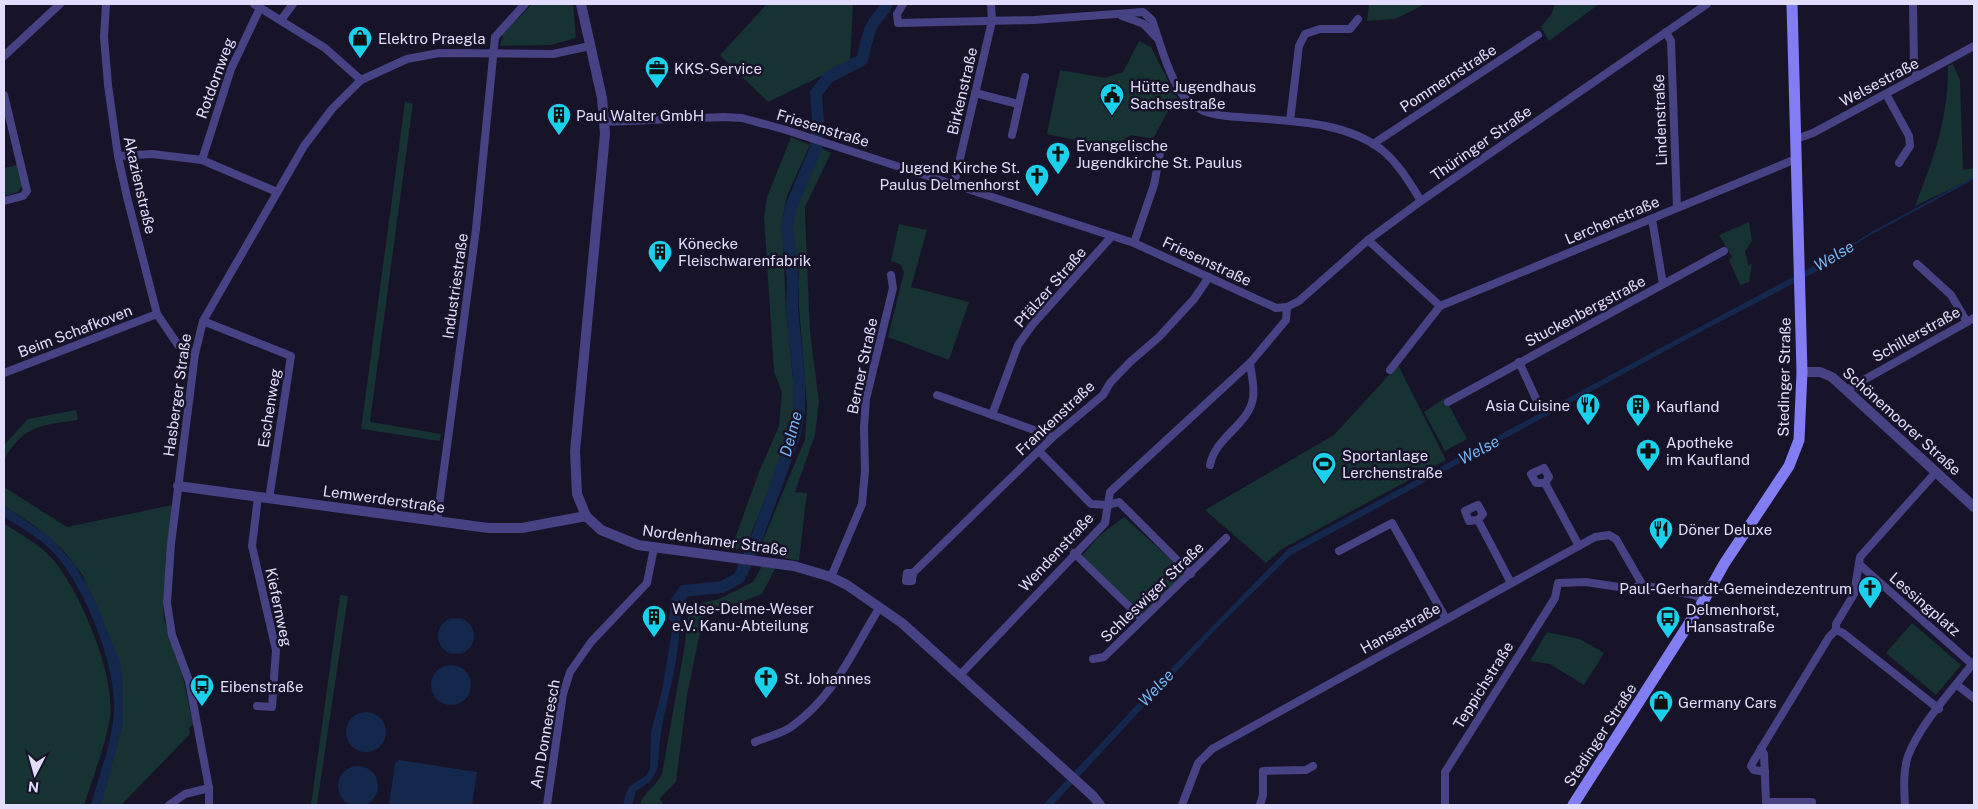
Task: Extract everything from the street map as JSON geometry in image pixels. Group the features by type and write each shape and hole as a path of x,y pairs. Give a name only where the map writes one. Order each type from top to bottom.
{"main road":[{"name":"Stedinger Straße","path":"1573,805 1795,454 1801,425 1802,372 1792,4"}],"street":[{"path":"4,56 60,4"},
{"name":"Akazienstraße","path":"106,4 104,37 118,156 157,314 178,345 195,354"},
{"path":"281,20 293,4"},
{"path":"494,53 495,37 524,4"},
{"name":"Nordenhamer Straße","path":"581,4 602,98 604,122 604,162 575,451 576,494 586,516 601,530 612,536 654,548 794,566 831,577 864,595 902,623 1100,805"},
{"path":"903,4 897,14 898,23 992,21 1143,12 1148,15 1179,87 1187,100 1196,107 1217,116 1290,121 1342,130 1373,144 1383,151 1404,175 1421,201"},
{"name":"Birkenstraße","path":"954,184 992,21 991,4"},
{"name":"Thüringer Straße","path":"1276,308 1287,307 1299,301 1368,240 1421,201 1707,4"},
{"path":"1913,4 1914,66 1916,77"},
{"path":"258,5 325,48 361,80"},
{"name":"Rotdornweg","path":"202,160 231,69 258,5"},
{"path":"1113,15 1129,17 1144,24 1159,40"},
{"path":"1290,121 1299,46 1305,34 1320,29 1350,29 1358,19"},
{"name":"Lindenstraße","path":"1666,32 1671,41 1677,207"},
{"name":"Pommernstraße","path":"1373,144 1538,35"},
{"name":"Hasberger Straße","path":"210,805 209,788 190,680 172,635 167,612 167,579 178,486 195,354 203,321 277,192 316,130 332,109 361,80 396,63 419,56 456,52 553,54 590,46"},
{"name":"Welsestraße","path":"1796,139 1813,133 1974,46"},
{"name":"Industriestraße","path":"437,521 476,229 494,53"},
{"path":"1012,135 1025,77"},
{"path":"975,93 1018,104"},
{"path":"1886,94 1908,136 1910,146 1899,163"},
{"path":"4,95 27,190 23,196 4,201"},
{"name":"Friesenstraße","path":"604,122 723,117 742,118 810,138 1134,243 1276,308"},
{"path":"1134,243 1154,185 1160,148"},
{"path":"118,156 152,154 202,160 277,192"},
{"name":"Lerchenstraße","path":"1390,370 1440,306 1796,158"},
{"name":"Stuckenbergstraße","path":"1652,218 1663,284"},
{"name":"Pfälzer Straße","path":"992,415 1018,345 1033,324 1112,236"},
{"path":"1368,240 1440,306"},
{"name":"Stuckenbergstraße","path":"1448,402 1724,251"},
{"path":"1917,264 1951,295 1967,322"},
{"name":"Berner Straße","path":"831,577 862,504 866,471 864,427 866,399 893,288 891,274"},
{"name":"Frankenstraße","path":"912,573 1053,437 1103,395 1110,382 1159,337 1194,299 1209,277"},
{"name":"Wendenstraße","path":"960,675 1074,553 1106,522 1110,492 1250,363 1286,320 1287,307"},
{"name":"Beim Schafkoven","path":"4,373 157,314"},
{"name":"Schillerstraße","path":"1846,390 1850,386 1974,318"},
{"name":"Eschenweg","path":"203,321 291,356 270,499"},
{"name":"Stuckenbergstraße","path":"1519,362 1538,403"},
{"path":"1210,465 1212,452 1248,412 1254,397 1250,363"},
{"name":"Schönemoorer Straße","path":"1802,372 1827,374 1974,507"},
{"path":"937,395 1053,437"},
{"path":"1040,451 1091,504 1108,505 1119,502 1192,574"},
{"path":"1765,772 1754,770 1751,766 1829,637 1836,630 1836,624 1854,594 1860,557 1936,472"},
{"path":"1545,483 1579,546"},
{"name":"Lemwerderstraße","path":"178,486 509,529 553,524 586,516"},
{"name":"Kiefernweg","path":"256,706 272,708 276,662 274,636 252,546 258,497"},
{"path":"1478,520 1511,583"},
{"path":"1339,551 1392,523 1446,619"},
{"name":"Hansastraße","path":"1182,805 1198,763 1212,749 1596,537 1609,535 1616,539 1642,584"},
{"name":"Schleswiger Straße","path":"1093,659 1104,657 1142,619 1192,574 1226,538"},
{"name":"Am Donneresch","path":"547,805 562,704 570,672 591,642 647,583 654,548"},
{"path":"1074,553 1142,619"},
{"name":"Lessingplatz","path":"1860,565 1973,663"},
{"name":"Teppichstraße","path":"1445,805 1445,772 1555,598 1558,583 1586,582 1632,589 1642,584"},
{"path":"1642,584 1694,595 1704,600"},
{"path":"755,742 790,728 830,690 842,676 880,607"},
{"path":"1836,630 1844,633 1938,709"},
{"path":"1905,805 1904,782 1908,757 1921,732 1973,663"},
{"path":"1957,685 1974,698"},
{"path":"1761,748 1764,754 1766,802 1812,802"},
{"path":"1260,805 1264,795 1263,771 1306,770 1313,766"},
{"path":"169,805 185,794 209,788"}],"green space":[{"path":"532,4 573,4 576,38 551,45 500,46 503,34"},
{"path":"767,4 853,4 850,62 768,102 720,55"},
{"path":"1369,4 1425,4 1395,19 1367,21"},
{"path":"1555,4 1599,4 1549,41 1541,27 1552,13"},
{"path":"1139,41 1151,47 1178,100 1168,111 1153,139 1131,135 1112,148 1047,134 1060,70 1105,78 1123,72"},
{"path":"1953,64 1960,80 1963,170 1974,168 1974,178 1915,206 1939,138 1946,104 1948,66"},
{"path":"405,102 413,103 370,422 441,434 440,441 361,429"},
{"path":"791,137 810,145 787,196 782,221 786,309 796,410 787,444 745,549 731,549 759,472 779,426 782,392 774,372 764,217 767,197"},
{"path":"822,148 831,153 805,207 810,331 819,402 815,435 795,492 807,493 799,561 758,552 805,439 807,407 799,306 799,273 791,229 795,207"},
{"path":"17,165 22,186 18,192 4,196 4,168"},
{"path":"1749,222 1752,241 1745,251 1748,265 1752,264 1749,282 1740,285 1729,260 1732,257 1719,235"},
{"path":"899,224 927,230 911,287 969,302 949,360 888,337 904,272 901,265 891,261"},
{"name":"Sportanlage Lerchenstraße","path":"1398,365 1446,460 1282,549 1266,563 1205,510 1334,435"},
{"path":"1445,398 1467,439 1445,451 1424,412"},
{"path":"76,410 78,420 54,423 26,433 11,448 4,460 4,445 28,419"},
{"path":"4,487 67,527 172,505 163,604 164,619 183,678 193,724 189,728 190,734 121,805 101,804 123,723 122,674 83,576 62,549 35,526 4,506"},
{"path":"1124,517 1188,575 1142,617 1082,556 1099,536"},
{"path":"4,523 50,556 65,576 85,614 108,680 110,718 108,729 84,805 4,805"},
{"path":"762,566 776,567 762,594 708,614 703,618 687,695 676,782 660,798 663,805 640,805 662,774 685,644 687,620 692,610 701,603 719,599 753,582"},
{"path":"340,595 348,596 317,805 311,805"},
{"path":"1912,623 1961,665 1936,695 1886,653"},
{"path":"1547,632 1580,639 1604,653 1584,685 1550,664 1530,661"}],"water":[{"path":"1828,258 1831,264 1704,330 1291,555 1214,631 1053,805 1043,805 1160,680 1288,549"},
{"path":"4,506 50,537 75,565 94,598 120,662 123,723 101,805 91,805 111,733 114,709 110,670 104,648 86,604 65,566 42,542 4,517"},
{"path":"677,601 679,636 677,653 659,744 657,770 649,782 636,791 632,805 623,805 630,786 647,775 650,768 651,732 662,690"},
{"path":"456,618 463,619 469,623 473,629 473,643 469,649 463,653 456,654 449,653 443,649 439,643 438,636 439,629 443,623 449,619"},
{"path":"455,665 462,668 468,674 471,685 470,693 462,702 455,705 447,705 440,702 432,693 431,681 434,674 443,666"},
{"path":"370,712 377,715 383,721 386,732 385,740 377,749 370,752 362,752 355,749 347,740 346,728 349,721 358,713"},
{"path":"399,760 477,772 472,805 389,805 395,763"},
{"path":"362,766 369,769 375,775 378,786 377,794 369,803 362,806 354,806 347,803 339,794 338,782 341,775 350,767"}],"waterway":[{"name":"Delme","path":"675,617 677,601 684,591 722,587 739,578 753,548 794,437 799,414 799,379 792,309 793,282 787,226 791,207 816,148 818,120 816,93 829,77 862,60 871,28 887,4"},
{"name":"Welse","path":"1828,261 1870,234 1974,178"}],"place":[{"name":"Elektro Praegla","path":"360,59"},
{"name":"KKS-Service","path":"657,89"},
{"name":"Hütte Jugendhaus Sachsestraße","path":"1112,116"},
{"name":"Paul Walter GmbH","path":"559,136"},
{"name":"Evangelische Jugendkirche St. Paulus","path":"1058,175"},
{"name":"Jugend Kirche St. Paulus Delmenhorst","path":"1037,197"},
{"name":"Könecke Fleischwarenfabrik","path":"660,273"},
{"name":"Asia Cuisine","path":"1588,426"},
{"name":"Kaufland","path":"1638,427"},
{"name":"Apotheke im Kaufland","path":"1648,472"},
{"name":"Sportanlage Lerchenstraße","path":"1324,485"},
{"name":"Döner Deluxe","path":"1661,550"},
{"name":"Paul-Gerhardt-Gemeindezentrum","path":"1870,609"},
{"name":"Welse-Delme-Weser e.V. Kanu-Abteilung","path":"654,638"},
{"name":"Delmenhorst, Hansastraße","path":"1668,639"},
{"name":"St. Johannes","path":"766,699"},
{"name":"Eibenstraße","path":"202,707"},
{"name":"Germany Cars","path":"1661,723"}]}
